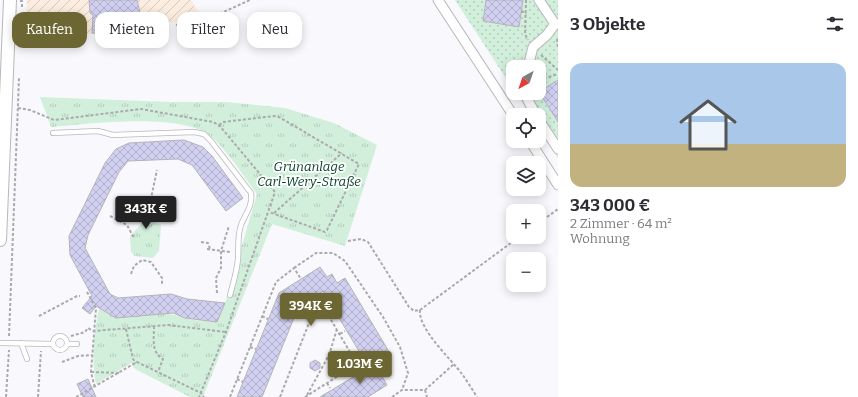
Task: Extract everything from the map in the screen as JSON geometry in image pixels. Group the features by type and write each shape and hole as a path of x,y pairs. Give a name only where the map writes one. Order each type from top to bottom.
{"main road":[{"path":"0,240 4,52 16,0"}],"street":[{"path":"438,0 508,108"},
{"path":"529,60 532,47 557,24 539,0"},
{"path":"546,131 558,149"},
{"path":"534,148 558,185"}],"lane":[{"path":"53,133 98,131 113,135 194,132 204,134 212,140 251,193 252,199 248,213 238,236 238,260 230,296"},
{"path":"53,344 57,337 62,337 66,342 77,344"},
{"path":"53,344 55,348 59,350 64,349 66,342"},
{"path":"0,343 53,344"},
{"path":"21,343 27,359"}],"path":[{"path":"16,0 21,12"},
{"path":"176,25 218,14 250,0"},
{"path":"526,0 525,34 532,47 558,70"},
{"path":"6,397 19,70"},
{"path":"546,78 558,74"},
{"path":"18,108 30,110 54,120 149,109 212,122 219,125 274,192 269,212 226,332 199,397"},
{"path":"219,125 223,122 274,116 279,117 359,164 325,232 269,212"},
{"path":"274,213 342,153"},
{"path":"152,220 152,193 157,170"},
{"path":"151,208 156,206 160,201"},
{"path":"546,218 558,209"},
{"path":"110,216 127,225 134,238"},
{"path":"217,293 216,278 221,268 221,251 229,226"},
{"path":"348,241 360,239 368,242 409,307 414,311 420,310 510,244"},
{"path":"201,242 208,244 209,249 230,252"},
{"path":"230,397 276,282 316,253 333,253 346,261 383,317 400,347 408,373 402,390"},
{"path":"131,274 134,266 142,260 150,262 162,278 162,284"},
{"path":"294,268 301,279"},
{"path":"87,292 96,308 91,372 95,388"},
{"path":"39,316 77,296 80,296"},
{"path":"312,299 316,305 324,308 357,364 355,365 358,369"},
{"path":"280,397 316,305"},
{"path":"324,308 329,305"},
{"path":"420,310 420,316 439,348 454,364 477,397"},
{"path":"262,316 268,319"},
{"path":"66,342 75,334 85,332 88,328 93,331 168,325 226,332"},
{"path":"154,326 154,350 156,355 163,359 158,372"},
{"path":"126,329 133,359 136,363 201,393 204,397"},
{"path":"306,397 329,355 337,329"},
{"path":"340,334 345,331"},
{"path":"38,397 41,344"},
{"path":"250,347 256,350"},
{"path":"352,356 358,352"},
{"path":"62,362 78,356 92,355"},
{"path":"76,397 95,388 136,363"},
{"path":"392,397 402,390 425,390 454,364"},
{"path":"306,397 355,365"},
{"path":"91,372 120,373"},
{"path":"237,379 243,382"},
{"path":"327,383 330,388"},
{"path":"425,390 427,397"}],"shaded area":[{"path":"27,0 191,0 198,12 177,12 177,22 169,24 169,12 95,12 95,34 87,34 87,12 26,12"}],"green space":[{"path":"455,0 558,0 558,158 546,139 546,108 526,108 520,100 546,100 546,60 506,60 506,78"},
{"name":"Grünanlage Carl-Wery-Straße","path":"40,97 171,102 227,102 285,108 334,123 377,145 345,246 272,224 203,397 190,397 135,369 131,363 96,384 94,375 94,346 99,308 116,318 166,313 194,320 217,322 225,303 257,194 219,144 213,138 200,130 181,124 135,121 51,127"},
{"path":"147,218 161,225 159,251 153,258 135,256 131,252 130,236"}],"building":[{"path":"89,0 137,0 140,12 95,12 95,33 92,33 93,15 90,13"},
{"path":"486,0 523,0 519,27 483,21"},
{"path":"558,80 558,122 544,100 546,100 546,88"},
{"path":"184,140 203,147 212,156 243,198 226,211 192,165 178,159 128,161 119,172 88,235 85,248 110,294 118,298 171,294 187,299 225,303 217,322 185,318 173,313 116,318 96,306 90,314 82,308 92,296 70,255 69,236 105,163 116,149 129,143"},
{"path":"320,267 327,277 332,274 337,283 345,278 391,355 369,368 323,291 298,308 262,397 237,397 279,293"},
{"path":"315,360 320,363 320,368 315,371 310,368 310,363"},
{"path":"375,364 387,385 368,397 320,397"},
{"path":"88,379 96,397 83,397 77,384"}]}
